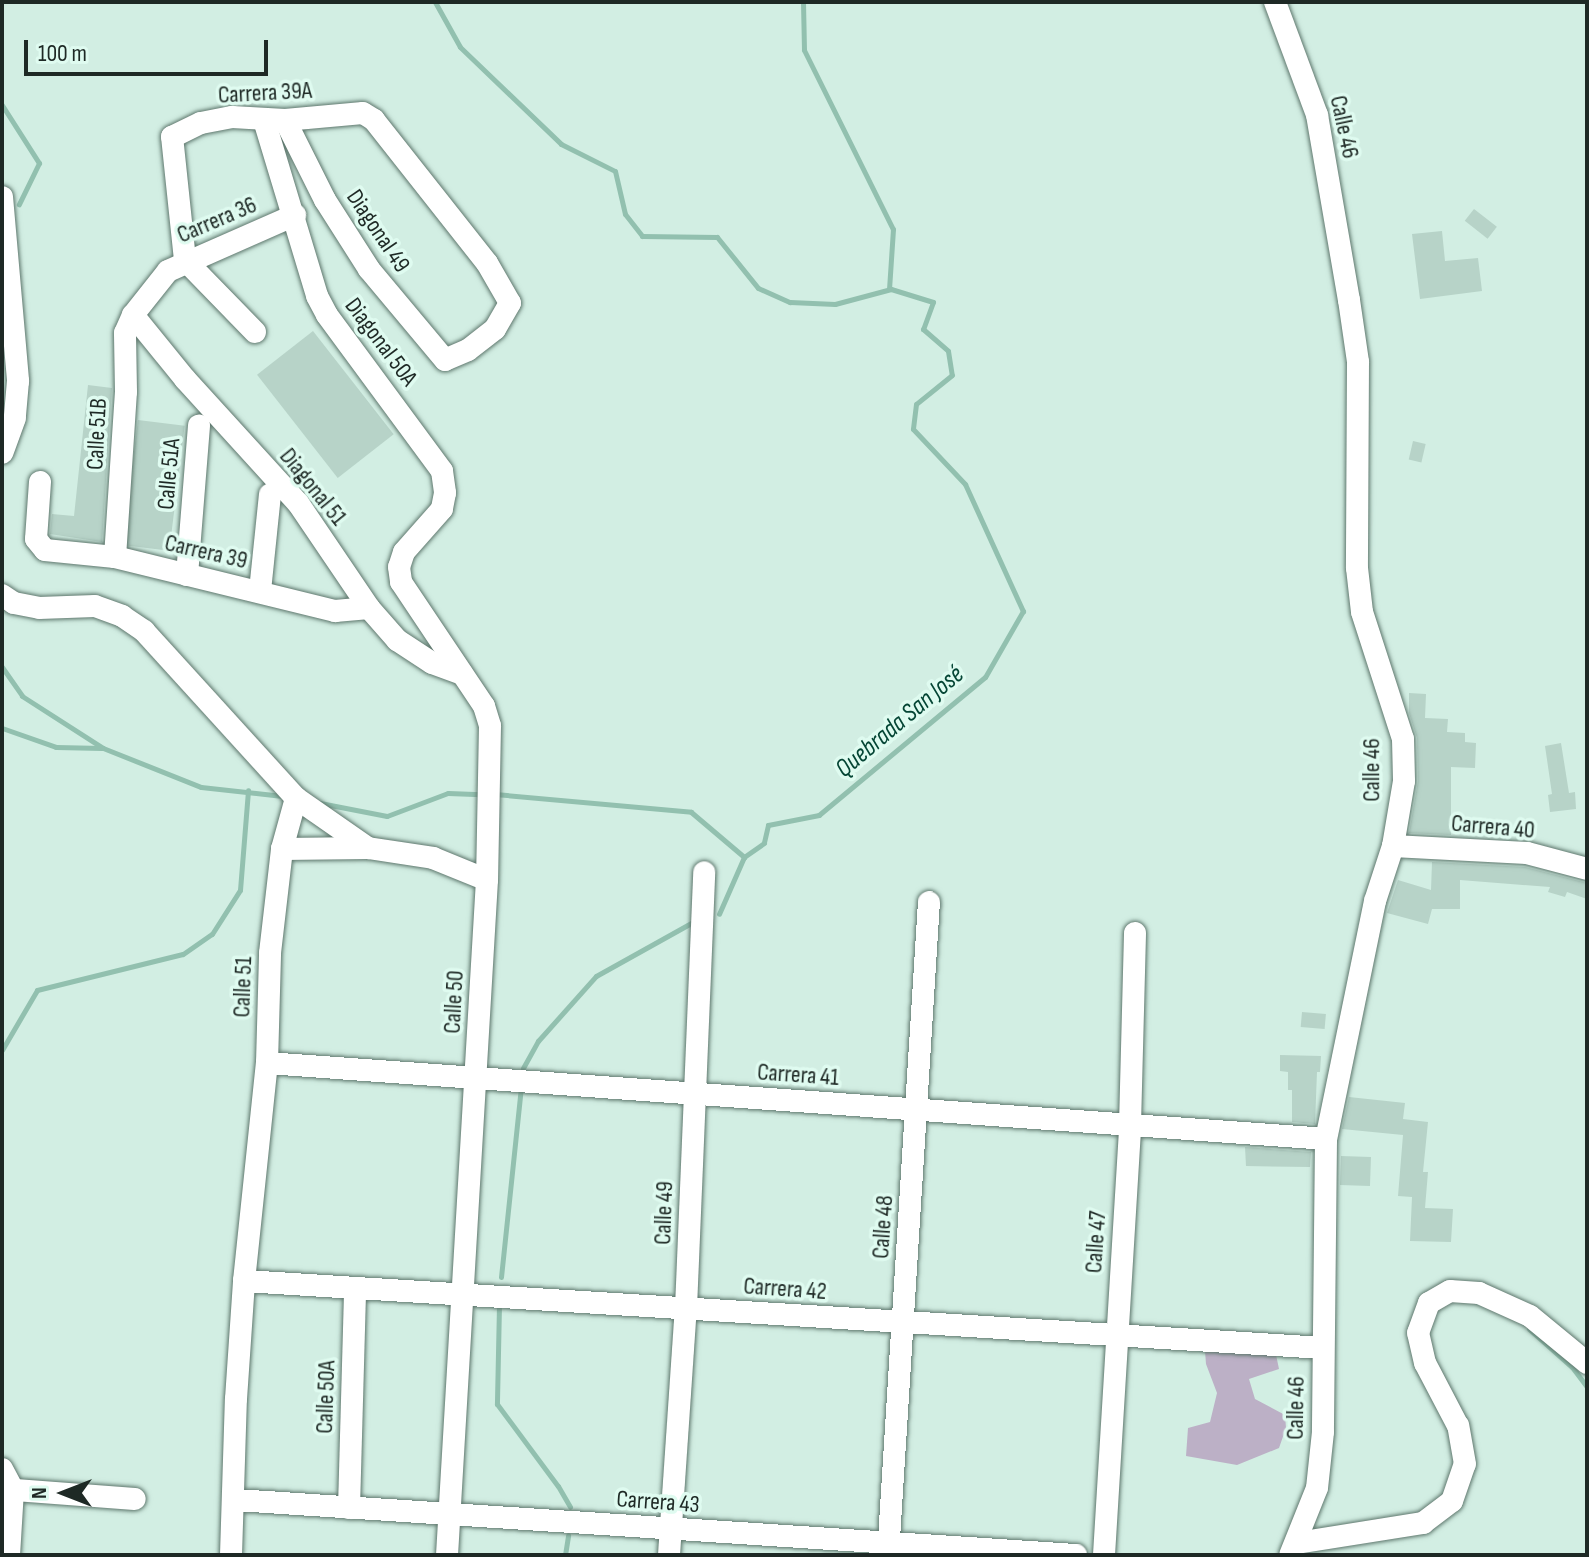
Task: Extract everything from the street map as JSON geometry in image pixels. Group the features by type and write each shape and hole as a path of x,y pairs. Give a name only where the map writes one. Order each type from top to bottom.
{"street":[{"name":"Calle 46","path":"1275,2 1317,115 1358,362 1357,568 1362,612 1403,739 1404,781 1393,846 1375,901 1326,1139 1323,1432 1317,1488 1294,1549"},
{"name":"Carrera 39A","path":"185,260 172,137 201,123 232,117 275,120 363,113 374,120 487,263 510,303 495,329 468,350 445,360"},
{"name":"Diagonal 50A","path":"275,120 295,215 317,296 327,315 442,471 445,493"},
{"name":"Diagonal 49","path":"275,120 369,269 445,360"},
{"path":"2,197 18,381 15,418 2,453"},
{"name":"Carrera 36","path":"133,315 168,271 185,260 295,215"},
{"path":"185,260 255,332"},
{"name":"Calle 51B","path":"115,557 126,392 125,333 133,315"},
{"name":"Diagonal 51","path":"133,315 185,379 298,503 369,608 397,640 432,663 462,674"},
{"name":"Calle 51A","path":"187,575 199,425"},
{"name":"Carrera 39","path":"40,482 36,539 45,550 115,557 335,611 369,608"},
{"name":"Calle 50","path":"445,493 442,509 404,552 399,567 401,582 484,706 490,726 487,880 447,1555"},
{"path":"260,591 270,495"},
{"path":"2,595 14,603 39,608 95,606 122,616 144,631 296,798 368,848"},
{"name":"Calle 51","path":"231,1555 236,1500 236,1399 244,1281 267,1063 270,953 282,849 296,798"},
{"name":"Carrera 40","path":"1393,846 1527,853 1587,869"},
{"path":"282,849 368,848 433,858 487,880"},
{"name":"Calle 49","path":"669,1555 686,1308 704,872"},
{"name":"Calle 48","path":"889,1549 929,902"},
{"name":"Calle 47","path":"1104,1555 1130,1125 1135,933"},
{"name":"Carrera 41","path":"267,1063 1326,1139"},
{"name":"Carrera 42","path":"244,1281 1323,1348"},
{"name":"Calle 50A","path":"349,1508 355,1288"},
{"path":"1294,1549 1423,1523 1452,1501 1465,1464 1458,1426 1425,1363 1418,1333 1429,1303 1450,1291 1479,1293 1530,1316 1587,1363"},
{"path":"2,1469 7,1490 9,1555"},
{"path":"7,1490 135,1499"},
{"name":"Carrera 43","path":"236,1500 671,1529 776,1545 1076,1555"}],"shaded area":[{"path":"1204,1338 1274,1345 1279,1369 1249,1379 1255,1399 1285,1415 1286,1428 1279,1448 1237,1465 1186,1456 1188,1428 1210,1422 1217,1393 1206,1364"}],"building":[{"path":"1474,209 1497,227 1488,239 1465,221"},
{"path":"1442,231 1445,261 1478,258 1482,291 1420,299 1412,234"},
{"path":"313,331 394,434 338,478 257,375"},
{"path":"88,385 112,388 102,542 50,534 52,514 74,516"},
{"path":"138,420 185,426 169,551 123,545"},
{"path":"1413,441 1426,444 1421,462 1409,460"},
{"path":"1409,693 1426,694 1425,718 1448,719 1447,732 1465,733 1465,742 1476,743 1475,768 1451,767 1451,835 1409,833 1418,781 1417,738 1409,713"},
{"path":"1561,743 1569,793 1575,792 1576,809 1550,812 1548,795 1552,794 1545,746"},
{"path":"1432,862 1525,867 1587,883 1587,899 1567,892 1565,897 1548,892 1550,887 1460,880 1460,909 1432,909 1428,924 1387,913 1398,880 1431,890"},
{"path":"1302,1012 1326,1014 1325,1029 1301,1027"},
{"path":"1280,1055 1321,1056 1320,1072 1317,1072 1315,1124 1292,1122 1292,1090 1288,1090 1288,1072 1280,1071"},
{"path":"1349,1097 1405,1103 1403,1119 1428,1122 1423,1172 1428,1172 1425,1208 1453,1209 1451,1242 1410,1241 1412,1197 1398,1196 1403,1135 1342,1129"},
{"path":"1245,1147 1311,1152 1310,1167 1246,1166"},
{"path":"1341,1156 1371,1157 1370,1186 1340,1185"}],"waterway":[{"name":"Quebrada San José","path":"435,2 460,47 561,144 615,171 625,214 642,236 717,237 758,288 790,302 835,304 891,289 933,302 923,329 948,351 952,375 916,404 913,429 965,484 1023,611 985,677 819,815 768,825 764,843 744,857 719,914"},
{"path":"803,2 804,50 893,229 889,289"},
{"path":"2,105 39,163 19,204"},
{"path":"2,667 22,696 103,748 201,787 283,796"},
{"path":"2,728 56,747 102,748"},
{"path":"2,1050 37,990 183,954 212,934 240,890 248,790"},
{"path":"320,803 387,816 448,793 481,794"},
{"path":"495,794 691,812 744,857"},
{"name":"Quebrada San José","path":"523,1068 538,1041 596,976 695,921"},
{"name":"Quebrada San José","path":"501,1277 521,1088"},
{"name":"Quebrada San José","path":"499,1305 497,1404 570,1507"},
{"path":"1529,1329 1572,1367 1587,1387"},
{"name":"Quebrada San José","path":"565,1555 568,1535"}]}
